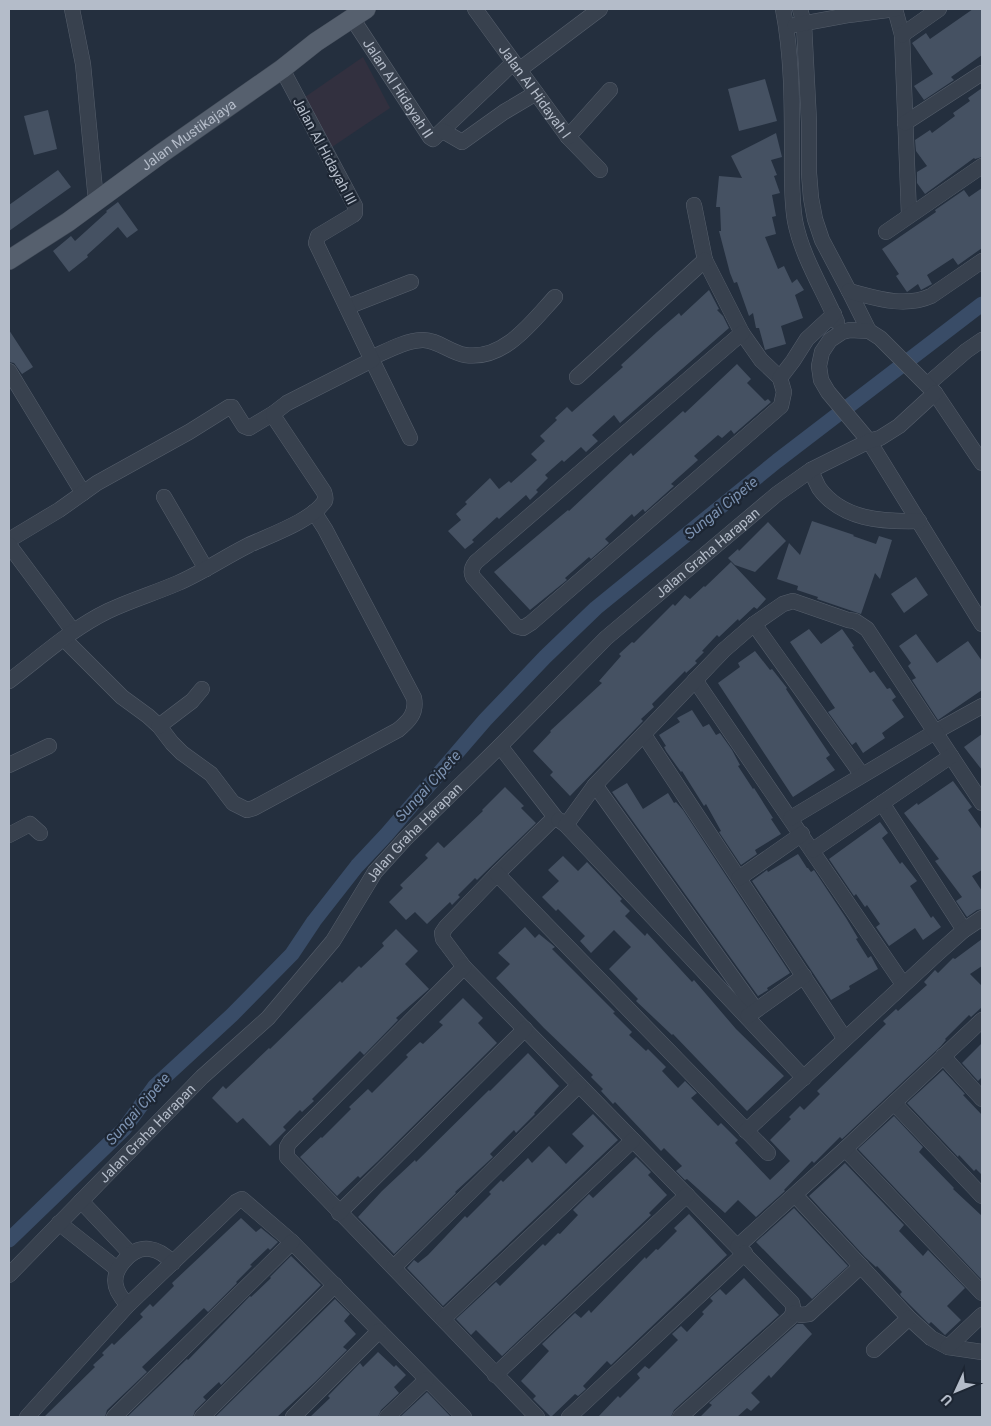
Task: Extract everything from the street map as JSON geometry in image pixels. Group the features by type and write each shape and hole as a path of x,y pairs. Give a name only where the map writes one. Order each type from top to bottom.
{"main road":[{"name":"Jalan Mustikajaya","path":"9,260 68,222 282,69 316,42 359,14"}],"street":[{"path":"72,9 83,64 96,201"},
{"name":"Jalan Al Hidayah I","path":"475,9 568,137 600,170"},
{"name":"Jalan Al Hidayah II","path":"359,14 430,137 433,139 516,67 600,9"},
{"path":"783,9 787,26 792,86 792,200 795,221 800,241 842,332"},
{"path":"787,26 802,16 848,15 895,9 902,35 909,216"},
{"path":"902,35 939,9"},
{"path":"802,16 809,122 809,173 815,219 822,240 869,332"},
{"name":"Jalan Al Hidayah III","path":"282,69 355,206 355,213 353,215 318,236 316,240 410,438"},
{"path":"905,123 982,73"},
{"path":"568,137 610,90"},
{"path":"443,131 462,142 536,92"},
{"path":"886,232 982,166"},
{"path":"792,174 809,173"},
{"path":"792,200 811,198"},
{"path":"694,205 705,260 742,333 760,360 780,378 784,392 781,406 531,623 523,628 516,626 473,577 472,567 483,554 742,333"},
{"path":"577,377 705,260"},
{"path":"849,291 900,302 922,300 931,296 982,260"},
{"path":"347,307 411,282"},
{"path":"9,540 59,510 97,483 189,432 229,407 232,407 244,426 249,428 287,403 408,342 424,339 464,355 481,355 496,350 521,334 555,297"},
{"path":"780,378 807,339 834,314"},
{"path":"982,463 927,384 880,338 860,330 842,332 830,340 822,352 819,366 822,380 828,392 869,441 982,624"},
{"path":"869,441 880,438 899,426 927,384 982,340"},
{"path":"9,371 83,493"},
{"path":"9,681 68,635 108,611 178,583 247,546 294,524 314,512 325,502 324,492 274,417 274,413"},
{"name":"Jalan Graha Harapan","path":"9,1275 202,1077 268,1018 332,941 376,872 405,839 606,638 777,494 810,470 869,441"},
{"path":"810,470 826,495 849,512 888,522 919,521"},
{"path":"164,497 206,568"},
{"path":"9,546 68,635 122,697 159,726 182,753 211,774 233,803 247,810 254,808 398,730 414,714 416,706 414,698 325,529 314,512"},
{"path":"794,1313 792,1303 464,967 443,939 442,933 497,874 561,821 724,650 754,624 783,604 793,601 856,621 871,634 982,803"},
{"path":"754,624 862,775"},
{"path":"695,680 903,984"},
{"path":"159,726 192,701 202,689"},
{"path":"791,818 982,706"},
{"path":"644,735 845,1038"},
{"path":"9,765 49,746"},
{"path":"500,746 561,821 751,1014 804,1078"},
{"path":"813,850 951,756"},
{"path":"595,785 751,1014"},
{"path":"882,803 964,930"},
{"path":"9,835 30,824 40,833"},
{"path":"739,878 802,834"},
{"path":"497,874 768,1153"},
{"path":"746,1131 903,984 964,930 982,918"},
{"path":"464,967 290,1142 287,1147 287,1157 537,1417"},
{"path":"751,1014 804,976"},
{"path":"569,1417 795,1195 982,1020"},
{"path":"339,1213 525,1030"},
{"path":"943,1056 982,1099"},
{"path":"394,1267 578,1085"},
{"path":"894,1103 982,1196"},
{"path":"443,1319 633,1140"},
{"path":"845,1149 982,1293"},
{"path":"495,1375 687,1194"},
{"path":"795,1195 909,1318 931,1338 948,1347 982,1352"},
{"path":"27,1417 128,1305 236,1202 242,1199 292,1242 464,1417"},
{"path":"81,1201 130,1253"},
{"path":"59,1223 117,1269"},
{"path":"114,1417 292,1242"},
{"path":"128,1305 120,1298 115,1279 117,1269 130,1253 142,1249 154,1249 165,1254 173,1263"},
{"path":"794,1313 801,1315 809,1314 861,1266"},
{"path":"202,1417 335,1285"},
{"path":"680,1417 794,1313"},
{"path":"948,1347 982,1315"},
{"path":"874,1350 909,1318"},
{"path":"293,1417 379,1331"},
{"path":"387,1417 426,1380"}],"shaded area":[{"path":"363,57 390,108 332,147 305,97"}],"building":[{"path":"973,9 982,9 982,55 951,77 954,80 924,100 914,86 933,74 912,43 926,33 930,39"},
{"path":"765,79 777,121 739,131 728,89"},
{"path":"982,88 982,157 974,158 925,194 917,183 917,172 927,166 916,151 915,140 930,130 932,133 955,116 953,113 970,101 968,98"},
{"path":"48,110 57,149 34,155 24,116"},
{"path":"776,133 782,157 771,160 777,175 774,176 780,193 772,195 776,216 772,217 776,234 765,237 778,269 784,266 792,283 797,279 804,290 795,295 803,318 781,326 786,344 765,350 759,328 756,328 753,313 749,316 737,282 734,283 730,273 719,231 721,231 720,207 716,207 719,176 742,178 731,156"},
{"path":"58,170 71,187 9,231 9,205"},
{"path":"982,188 982,248 958,265 953,258 927,275 932,284 921,290 918,284 907,292 896,276 899,274 882,249 936,212 935,210 964,190 969,197"},
{"path":"118,202 138,230 127,238 118,227 87,255 88,257 69,272 53,251 71,236 75,241"},
{"path":"709,290 719,309 717,310 723,316 729,328 620,423 614,415 592,435 598,441 586,452 581,447 564,462 562,460 545,475 548,478 536,490 538,492 530,500 526,495 499,519 497,517 465,549 448,531 461,520 456,514 467,504 465,502 490,478 499,489 509,481 511,483 537,460 531,454 545,441 540,436 557,420 555,418 567,407 572,412 623,367 621,365 657,332 679,313 681,316"},
{"path":"9,330 33,367 22,374 14,363 9,362"},
{"path":"737,364 751,379 747,383 765,401 768,399 771,402 734,434 731,430 722,438 718,435 694,456 698,460 671,484 674,486 645,512 643,509 634,517 632,514 605,539 609,543 591,559 589,557 565,578 567,580 530,610 494,572 569,511 631,453 633,456 683,411 685,413"},
{"path":"812,521 876,544 879,536 892,540 880,579 875,573 861,614 817,599 818,597 797,590 798,586 777,579 789,543 800,555"},
{"path":"768,522 786,541 755,572 735,565 728,558 738,549 739,551"},
{"path":"731,562 766,599 757,609 754,607 719,637 717,635 702,651 704,652 695,661 697,663 686,673 685,671 652,704 654,707 641,719 643,721 570,796 550,775 553,772 533,751 550,731 602,683 599,681 621,656 619,654 632,642 634,643 673,604 675,606 685,595 690,599"},
{"path":"916,577 928,595 904,613 891,594"},
{"path":"809,629 821,644 842,629 870,673 874,671 887,689 890,688 896,697 892,700 904,717 882,733 885,738 863,753 856,742 852,745 828,712 835,708 790,642"},
{"path":"916,634 937,663 968,641 982,661 982,690 938,720 912,680 916,678 908,666 911,663 899,646"},
{"path":"755,651 787,688 830,755 826,758 835,770 793,797 718,683 740,667 738,663"},
{"path":"692,710 703,727 709,724 716,735 720,733 732,750 740,765 738,766 773,818 771,819 781,834 755,850 757,854 741,865 719,832 721,831 706,804 704,806 682,771 666,751 664,747 666,746 659,735 680,722 677,718"},
{"path":"982,734 982,770 964,747"},
{"path":"953,781 972,807 968,810 982,830 982,870 972,876 982,891 982,909 967,917 956,901 962,897 935,861 939,859 904,813"},
{"path":"627,783 643,809 668,793 674,803 676,802 683,810 790,973 767,988 768,990 758,996 612,792"},
{"path":"505,787 524,806 521,808 536,823 477,880 475,878 458,895 460,897 452,905 450,902 427,924 415,912 406,920 389,902 403,888 400,885 428,858 425,855 438,842 444,848"},
{"path":"880,822 888,833 882,838 900,864 902,862 917,881 910,886 931,918 933,916 941,927 923,940 915,928 889,946 876,927 880,924 867,905 865,907 856,894 854,896 829,859"},
{"path":"798,854 811,872 814,870 846,918 868,958 871,956 878,969 849,986 850,989 831,1000 752,881 767,870 768,872"},
{"path":"563,856 578,871 587,862 622,899 620,901 630,911 625,916 645,936 647,933 692,982 694,980 736,1029 784,1076 747,1111 673,1034 636,1001 638,999 609,969 631,947 614,930 591,953 580,941 585,936 558,909 556,911 542,897 559,881 548,870"},
{"path":"525,927 535,938 539,934 555,947 552,949 615,1012 613,1013 632,1032 629,1035 646,1051 648,1049 666,1067 662,1071 678,1088 685,1081 697,1093 691,1098 718,1126 721,1123 738,1140 735,1143 770,1180 790,1161 770,1140 791,1119 789,1117 800,1106 804,1110 820,1094 817,1091 886,1024 883,1021 896,1009 898,1011 927,985 924,982 935,970 938,973 953,958 955,959 982,939 982,966 970,974 982,986 982,1007 971,1017 969,1015 945,1039 941,1046 842,1139 840,1137 814,1163 812,1161 785,1191 756,1217 738,1200 725,1213 676,1171 682,1166 664,1148 661,1151 615,1102 613,1104 601,1091 603,1089 591,1077 593,1075 496,978 510,964 498,953"},
{"path":"396,929 418,951 405,964 429,989 396,1018 398,1020 364,1055 360,1051 312,1099 314,1101 302,1112 300,1110 283,1127 286,1130 270,1146 243,1118 237,1123 212,1098 223,1086 226,1089 270,1049 340,981 342,983 359,966 361,968 384,946 382,943"},
{"path":"463,998 483,1018 478,1023 497,1043 377,1162 360,1178 358,1176 337,1196 300,1157 351,1109 349,1107 368,1089 372,1093 408,1057 406,1055 420,1042 423,1044 443,1025 439,1022"},
{"path":"982,1043 982,1077 978,1081 962,1063"},
{"path":"528,1053 559,1086 516,1133 514,1130 490,1154 493,1157 455,1192 394,1254 358,1217 382,1191 415,1160 416,1162"},
{"path":"943,1070 982,1115 982,1175 976,1169 974,1171 959,1155 958,1157 907,1103"},
{"path":"593,1114 618,1140 443,1306 407,1268 414,1260 418,1263 428,1255 465,1216 467,1218 491,1194 489,1192 501,1180 503,1182 528,1158 532,1163 549,1146 566,1164 584,1146 572,1134"},
{"path":"894,1116 923,1147 919,1152 953,1189 982,1216 982,1280 858,1149"},
{"path":"636,1157 651,1172 648,1175 667,1195 649,1213 651,1215 502,1356 476,1330 471,1335 456,1319 496,1282 500,1286 543,1244 545,1246 558,1233 560,1234 578,1215 573,1210 589,1194 593,1198"},
{"path":"845,1163 904,1225 899,1231 923,1256 928,1250 965,1288 947,1306 961,1320 945,1335 931,1322 929,1324 901,1296 902,1292 877,1266 865,1257 809,1196"},
{"path":"794,1208 848,1266 812,1299 756,1242"},
{"path":"689,1214 727,1255 611,1365 607,1361 583,1386 586,1389 578,1396 575,1394 551,1417 533,1399 536,1396 521,1381 549,1351 542,1344 575,1313 581,1318 589,1310 591,1313 645,1257 646,1259 656,1249 658,1250 677,1231 674,1228"},
{"path":"241,1218 256,1232 261,1228 278,1242 270,1250 268,1248 250,1265 252,1266 237,1283 208,1312 204,1308 142,1367 147,1372 107,1410 105,1417 44,1417 95,1367 93,1365 104,1355 102,1353 112,1343 114,1345 143,1317 140,1314 150,1304 153,1307 174,1286 172,1283"},
{"path":"291,1256 321,1285 221,1385 219,1382 203,1397 206,1400 195,1411 193,1417 127,1417 188,1360"},
{"path":"744,1278 779,1315 674,1410 671,1417 598,1417 618,1396 620,1398 640,1378 637,1374 645,1366 649,1369 678,1340 672,1334 681,1326 687,1332 713,1301 710,1298 720,1289 726,1295"},
{"path":"335,1299 350,1314 344,1321 356,1334 343,1347 347,1350 315,1382 277,1417 215,1417"},
{"path":"797,1324 803,1324 812,1334 771,1378 769,1375 751,1393 760,1402 751,1411 747,1408 737,1417 700,1417 712,1405 709,1403"},
{"path":"378,1352 406,1375 394,1387 399,1393 381,1410 378,1417 310,1417 330,1398 328,1396 360,1363 363,1367"},
{"path":"427,1392 451,1417 400,1417"}],"waterway":[{"name":"Sungai Cipete","path":"9,1240 124,1129 155,1086 232,1015 292,954 314,921 357,866 485,720 545,657 596,608 777,461 982,304"}]}
